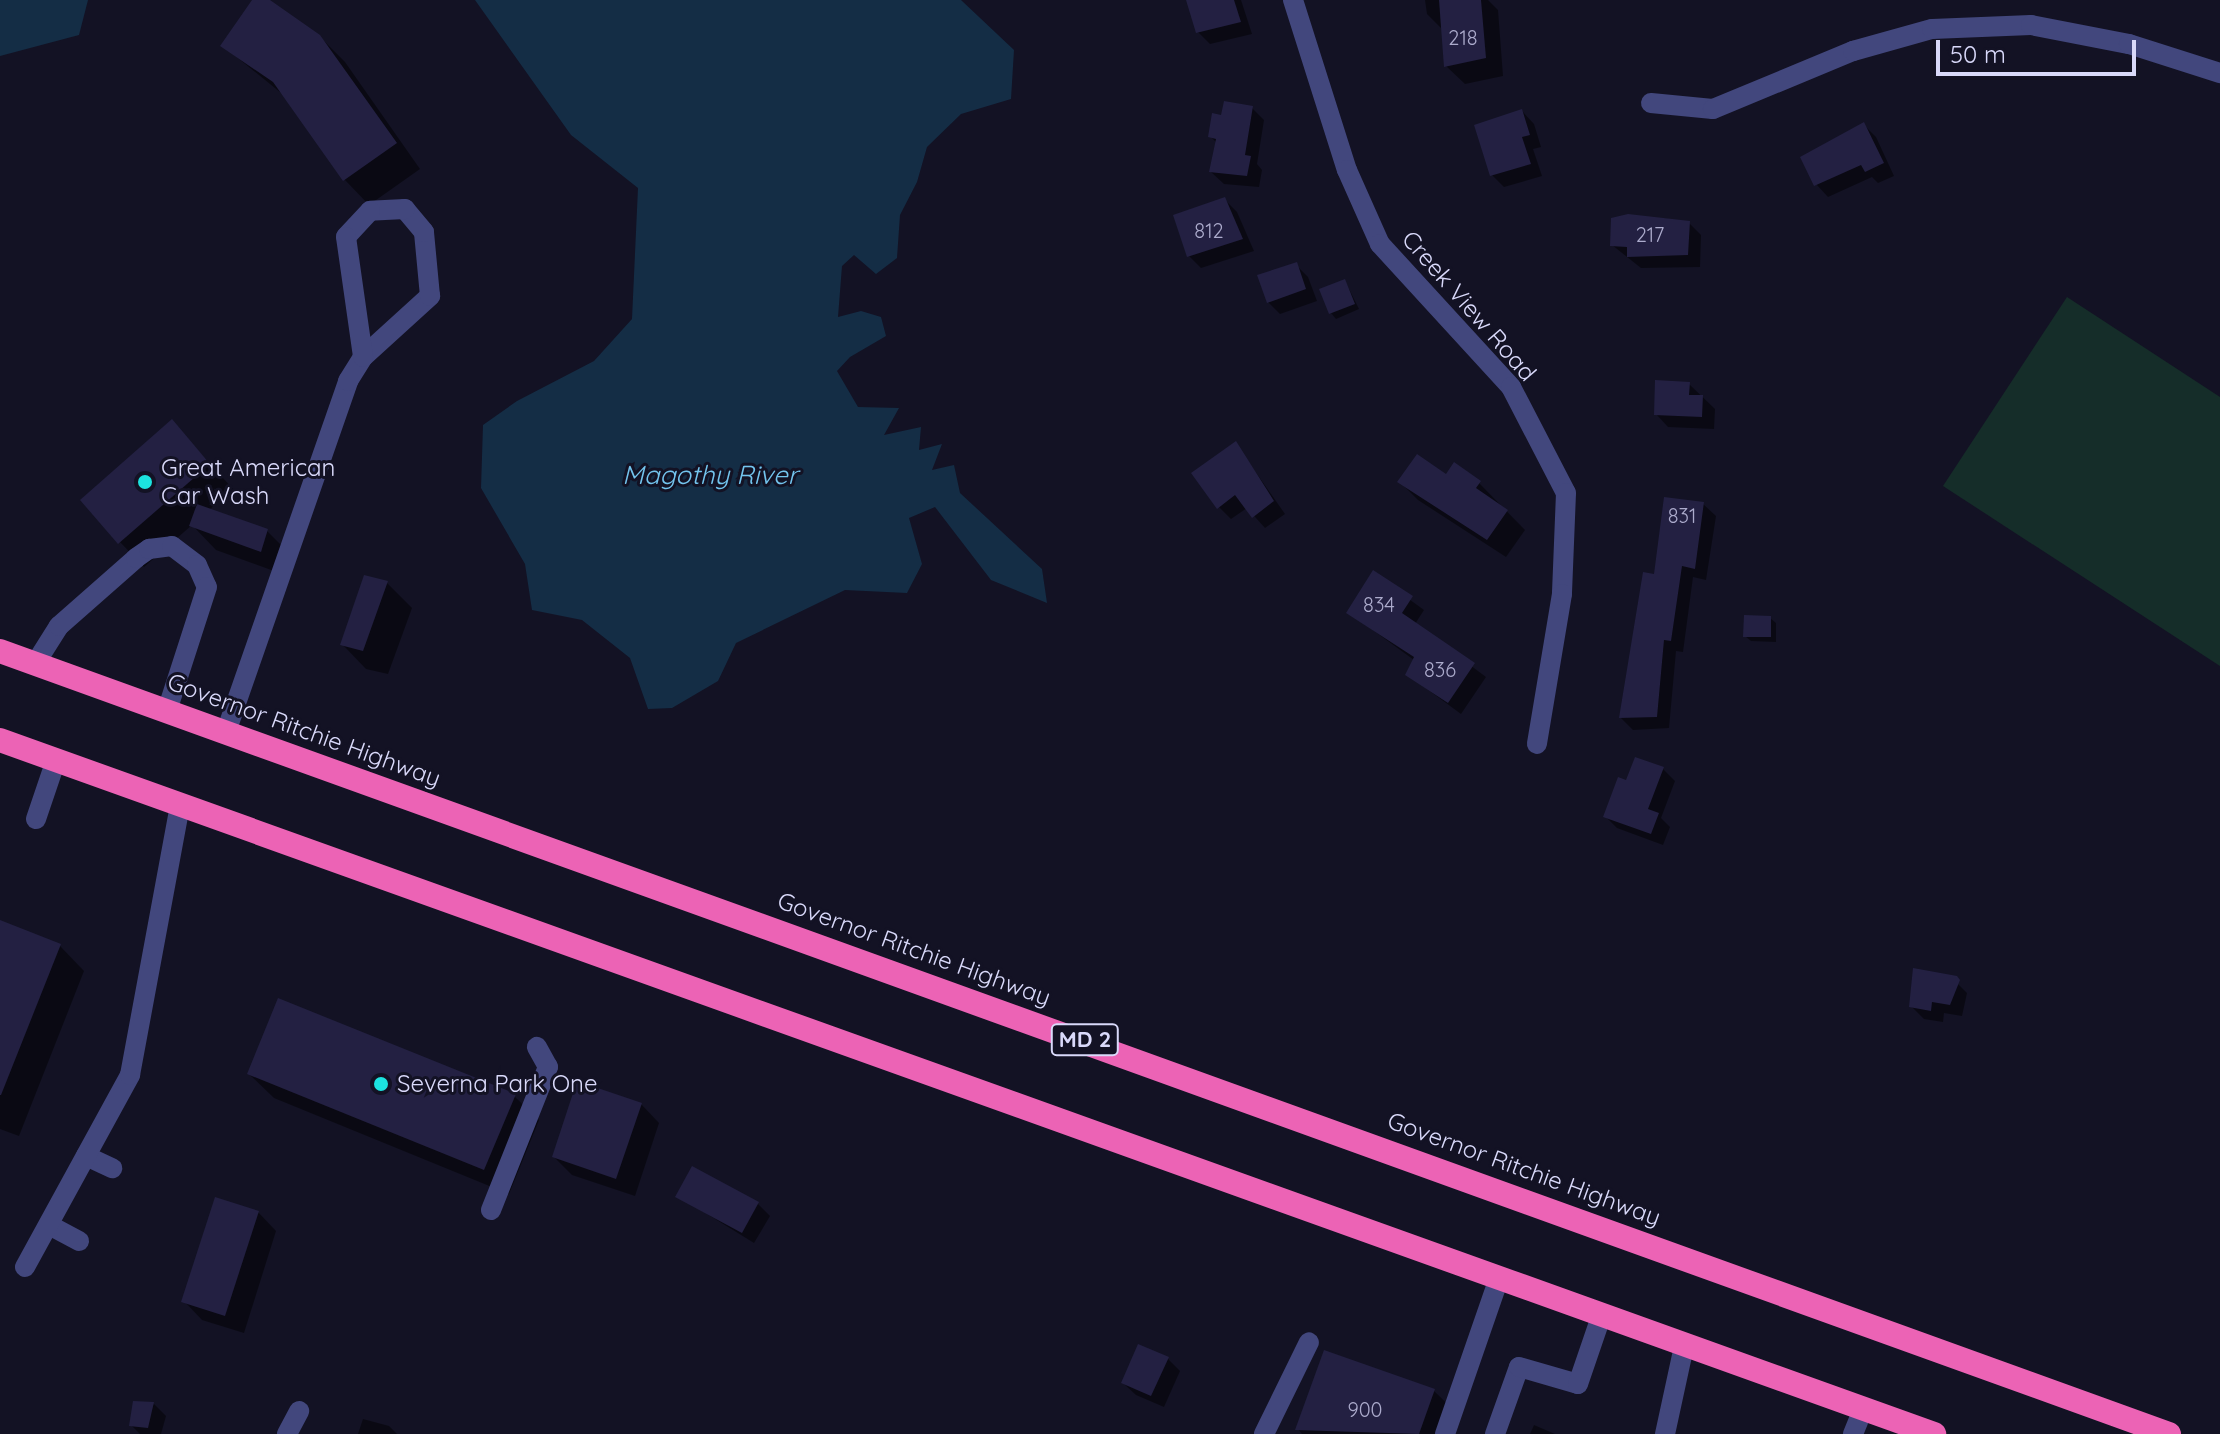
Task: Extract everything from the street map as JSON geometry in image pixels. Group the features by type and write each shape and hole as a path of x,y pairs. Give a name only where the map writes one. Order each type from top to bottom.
{"highway":[{"name":"Governor Ritchie Highway","path":"0,651 2169,1434"},
{"path":"0,740 1498,1281 1934,1434"}],"street":[{"name":"Creek View Road","path":"1293,0 1347,170 1380,244 1511,387 1566,493 1562,594 1537,744"},
{"path":"1651,103 1713,109 1853,51 1932,29 2031,25 2129,44 2220,73"},
{"path":"226,732 337,406 363,357 430,296 424,232 405,209 370,211 346,237 363,357"},
{"path":"35,664 59,626 136,558 172,546 197,565 207,587 167,711"},
{"path":"36,819 56,760"},
{"path":"25,1267 130,1075 180,805"},
{"path":"491,1210 548,1067 537,1047"},
{"path":"86,1156 112,1168"},
{"path":"49,1225 79,1241"},
{"path":"1445,1434 1498,1281"},
{"path":"1495,1434 1519,1367 1578,1384 1601,1317"},
{"path":"1264,1434 1309,1342"},
{"path":"1665,1434 1684,1346"},
{"path":"1853,1434 1863,1409"},
{"path":"287,1434 299,1411"}],"green space":[{"path":"2067,297 2220,397 2220,666 1943,486"}],"water":[{"path":"0,0 88,0 79,35 0,56"},
{"name":"Magothy River","path":"475,0 961,0 1014,50 1011,99 961,114 927,147 917,182 900,215 897,258 876,274 854,255 842,266 838,317 861,311 881,317 886,336 850,357 837,371 858,407 899,408 884,435 921,427 919,450 942,444 932,470 954,465 960,493 1042,569 1047,603 991,580 935,507 909,518 922,564 907,593 845,590 736,643 718,681 672,708 648,709 630,658 582,620 532,610 525,564 481,488 483,425 517,401 594,361 632,319 638,188 571,135"}],"building":[{"path":"252,0 270,0 320,35 397,143 343,181 273,82 220,46"},
{"path":"1186,0 1234,0 1241,22 1196,33"},
{"path":"1439,0 1481,0 1486,58 1444,67"},
{"path":"1224,101 1253,106 1245,155 1251,156 1247,176 1209,172 1216,139 1208,137 1212,113 1221,115"},
{"path":"1522,109 1530,135 1522,137 1531,164 1490,176 1474,125"},
{"path":"1864,122 1884,163 1865,172 1861,165 1814,186 1800,157"},
{"path":"1225,197 1243,239 1187,257 1173,215"},
{"path":"1628,214 1690,221 1688,255 1627,257 1627,247 1610,246 1611,218"},
{"path":"1297,262 1306,289 1267,303 1257,275"},
{"path":"1345,279 1355,304 1329,314 1319,289"},
{"path":"1655,380 1690,382 1689,395 1703,395 1702,417 1654,415"},
{"name":"Great American Car Wash","path":"172,419 210,464 118,544 80,500"},
{"path":"1236,441 1274,501 1252,518 1235,495 1217,509 1191,473"},
{"path":"1417,454 1446,474 1454,462 1481,481 1476,488 1508,510 1487,540 1397,482"},
{"path":"1664,497 1704,502 1695,569 1682,566 1671,641 1664,640 1657,717 1619,718 1643,572 1654,574"},
{"path":"197,504 268,529 261,552 189,526"},
{"path":"1373,570 1413,596 1402,613 1475,663 1448,703 1405,675 1414,657 1346,613"},
{"path":"364,575 388,581 363,651 340,645"},
{"path":"1744,615 1771,616 1771,637 1743,637"},
{"path":"1635,757 1664,767 1648,809 1659,813 1651,834 1603,817 1618,777 1626,780"},
{"path":"0,920 61,944 1,1095 0,1095"},
{"path":"1913,968 1957,976 1960,980 1950,1005 1932,1002 1931,1011 1909,1007"},
{"name":"Severna Park One","path":"278,998 516,1094 484,1170 247,1074"},
{"path":"577,1081 642,1103 616,1179 552,1157"},
{"path":"692,1166 759,1202 742,1233 675,1197"},
{"path":"215,1197 259,1211 225,1316 181,1302"},
{"path":"1138,1344 1169,1357 1151,1396 1121,1383"},
{"path":"1324,1350 1435,1389 1419,1434 1295,1430"},
{"path":"133,1401 154,1402 148,1428 129,1426"}],"place":[{"name":"Great American Car Wash","path":"145,482"},
{"name":"Severna Park One","path":"381,1084"}]}
